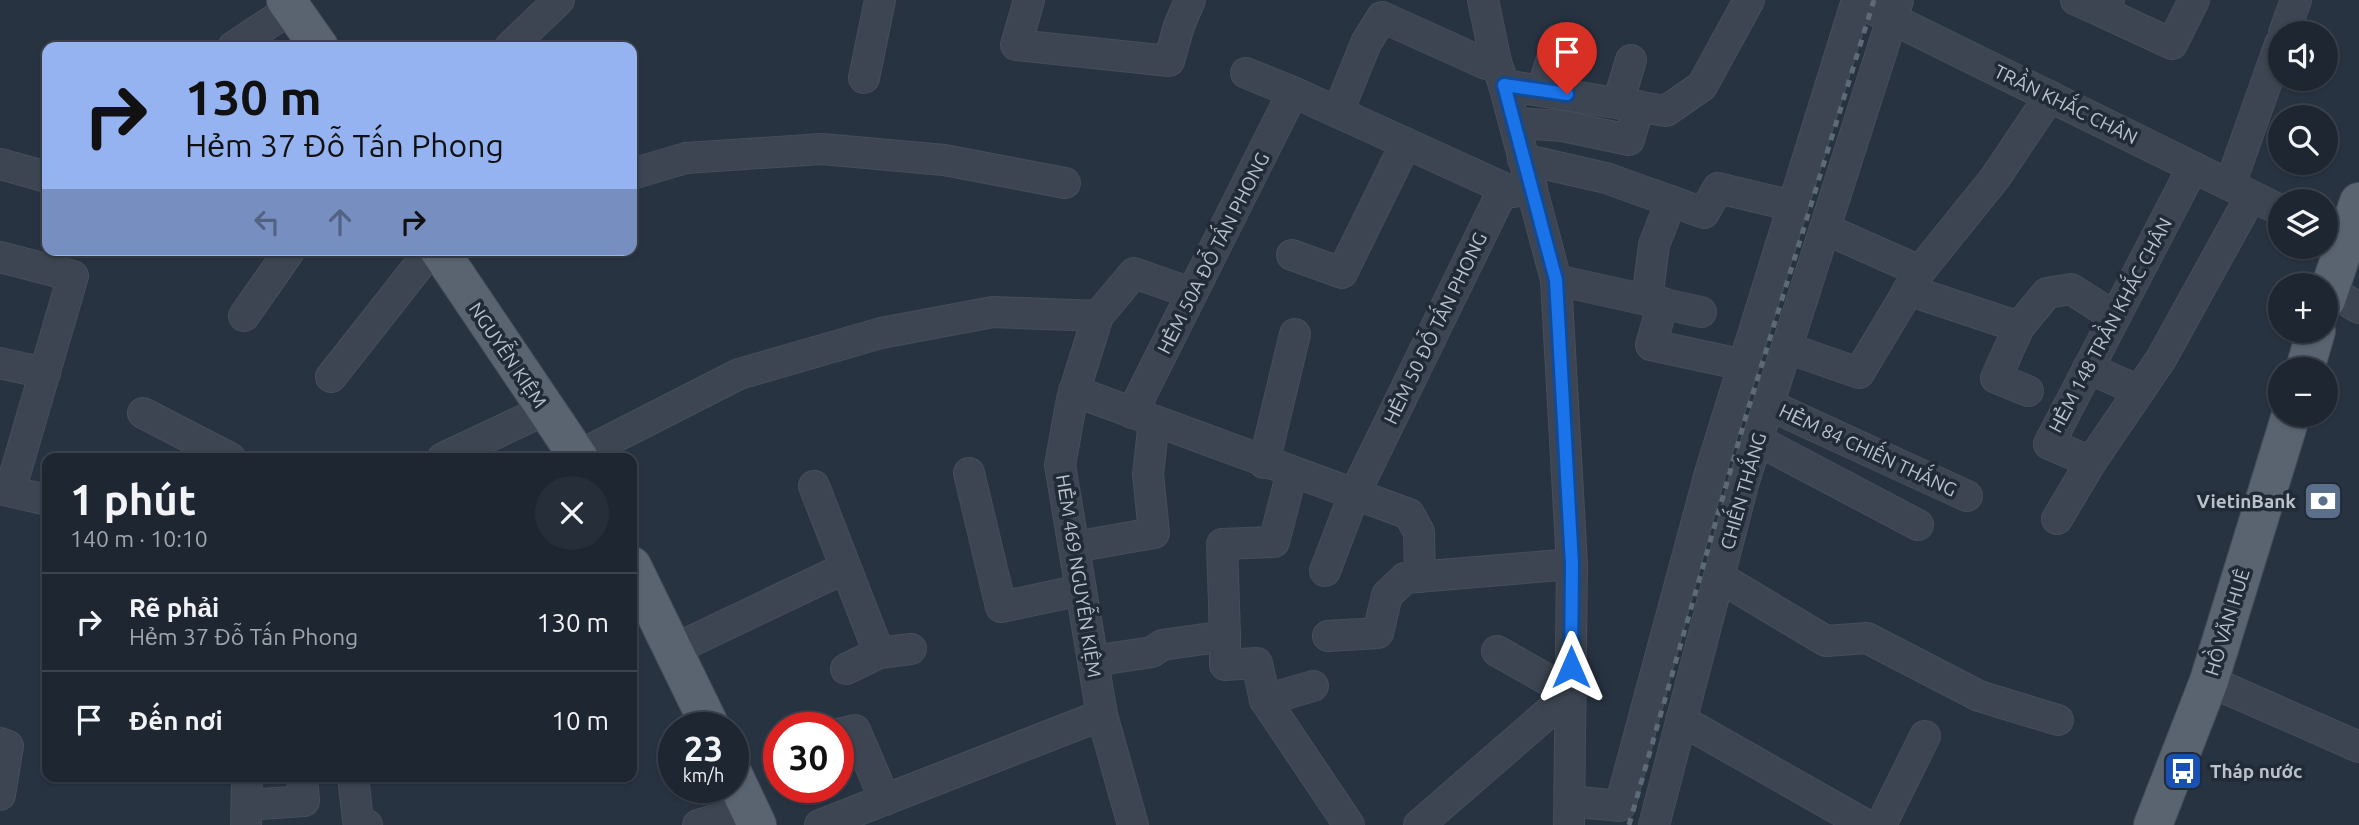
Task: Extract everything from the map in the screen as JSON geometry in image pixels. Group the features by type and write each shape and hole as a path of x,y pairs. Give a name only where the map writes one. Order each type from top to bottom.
{"main road":[{"path":"289,4 315,42"},
{"path":"2338,234 2359,202"},
{"name":"NGUYỄN KIỆM","path":"446,256 575,453"},
{"name":"HỒ VĂN HUÊ","path":"2153,825 2209,681 2287,427"},
{"path":"637,576 703,712"}],"street":[{"path":"515,42 559,0"},
{"path":"864,78 880,0"},
{"path":"1029,0 1016,45 1169,61 1185,13"},
{"path":"1483,0 1523,159 1518,188 1556,280 1572,564 1570,813"},
{"path":"1338,112 1366,43 1384,9 1500,73 1542,90 1641,107 1702,86 1749,0"},
{"path":"2096,4 2172,44 2194,0"},
{"path":"2288,21 2296,0"},
{"name":"TRẦN KHẮC CHÂN","path":"1854,1 1895,9 2050,96 2268,204"},
{"name":"CHIẾN THẮNG","path":"1570,813 1620,806 1710,473 1854,1"},
{"path":"240,42 289,4"},
{"name":"CHIẾN THẮNG","path":"1654,825 1757,440 1895,9"},
{"path":"1542,90 1558,40"},
{"path":"1515,123 1563,126 1629,140 1641,107 1631,60"},
{"path":"1246,73 1406,144 1518,188"},
{"path":"2057,519 2091,462 2161,359 2241,190 2268,89"},
{"name":"HẺM 50A ĐỖ TẤN PHONG","path":"1143,417 1191,293 1293,92"},
{"path":"1787,348 1858,373 1914,280 1995,177 2050,96"},
{"path":"1292,255 1342,273 1406,144"},
{"path":"637,172 685,158 822,149 944,159 1065,183"},
{"path":"1523,159 1606,178 1704,213 1718,188 1793,206"},
{"path":"0,164 42,176"},
{"name":"HẺM 148 TRẦN KHẮC CHÂN","path":"2091,462 2049,444 2193,167"},
{"name":"HẺM 50 ĐỖ TẤN PHONG","path":"1325,571 1354,495 1518,188"},
{"path":"1671,201 1654,245 1655,302 1651,345 1744,365"},
{"path":"1825,229 1914,280 2019,327"},
{"path":"244,316 286,256"},
{"path":"331,377 441,256"},
{"path":"0,257 73,276 45,373 5,490 42,499"},
{"path":"586,453 739,374 881,333 993,312 1098,316 1134,273 1191,293"},
{"path":"1556,280 1701,312"},
{"path":"2028,391 1997,378 2019,327 2047,293 2071,289 2115,317"},
{"name":"HẺM 469 NGUYỄN KIỆM","path":"1098,316 1074,391 1060,465 1102,715 1133,825"},
{"path":"1264,463 1295,334"},
{"path":"0,363 45,373"},
{"path":"2088,368 2139,391"},
{"path":"1074,391 1264,463 1409,514 1419,532 1420,577"},
{"name":"HẺM 84 CHIẾN THẮNG","path":"1769,405 1967,496"},
{"path":"454,453 545,410"},
{"path":"143,414 220,453"},
{"path":"1074,547 1154,533 1143,417"},
{"path":"1757,440 1918,525"},
{"path":"1292,472 1274,542 1222,544 1225,665 1257,663 1265,700 1349,825"},
{"path":"969,473 1001,607 1081,590"},
{"path":"814,486 879,653"},
{"path":"1328,636 1378,633 1387,595 1405,578 1572,564"},
{"path":"673,650 845,568"},
{"path":"1718,578 1826,641 1867,638 1979,696 2058,719"},
{"path":"1093,660 1152,652 1162,645 1225,636"},
{"path":"846,669 879,653 911,649"},
{"path":"1497,650 1571,693"},
{"path":"2209,681 2359,747"},
{"path":"1265,700 1313,686"},
{"path":"1419,825 1571,693"},
{"path":"820,825 1102,715"},
{"path":"1681,720 1866,825"},
{"path":"854,730 885,800"},
{"path":"1881,825 1925,736"},
{"path":"0,795 4,744"},
{"path":"247,802 304,801 302,782"},
{"path":"354,782 358,820 367,825"},
{"path":"698,825 754,817"}],"railway":[{"path":"1629,825 1746,416 1874,0"}],"place":[{"name":"VietinBank","path":"2323,501"},
{"name":"Tháp nước","path":"2183,771"}],"route":[{"path":"1567,94 1504,85 1556,280 1572,564 1571,667"}]}
